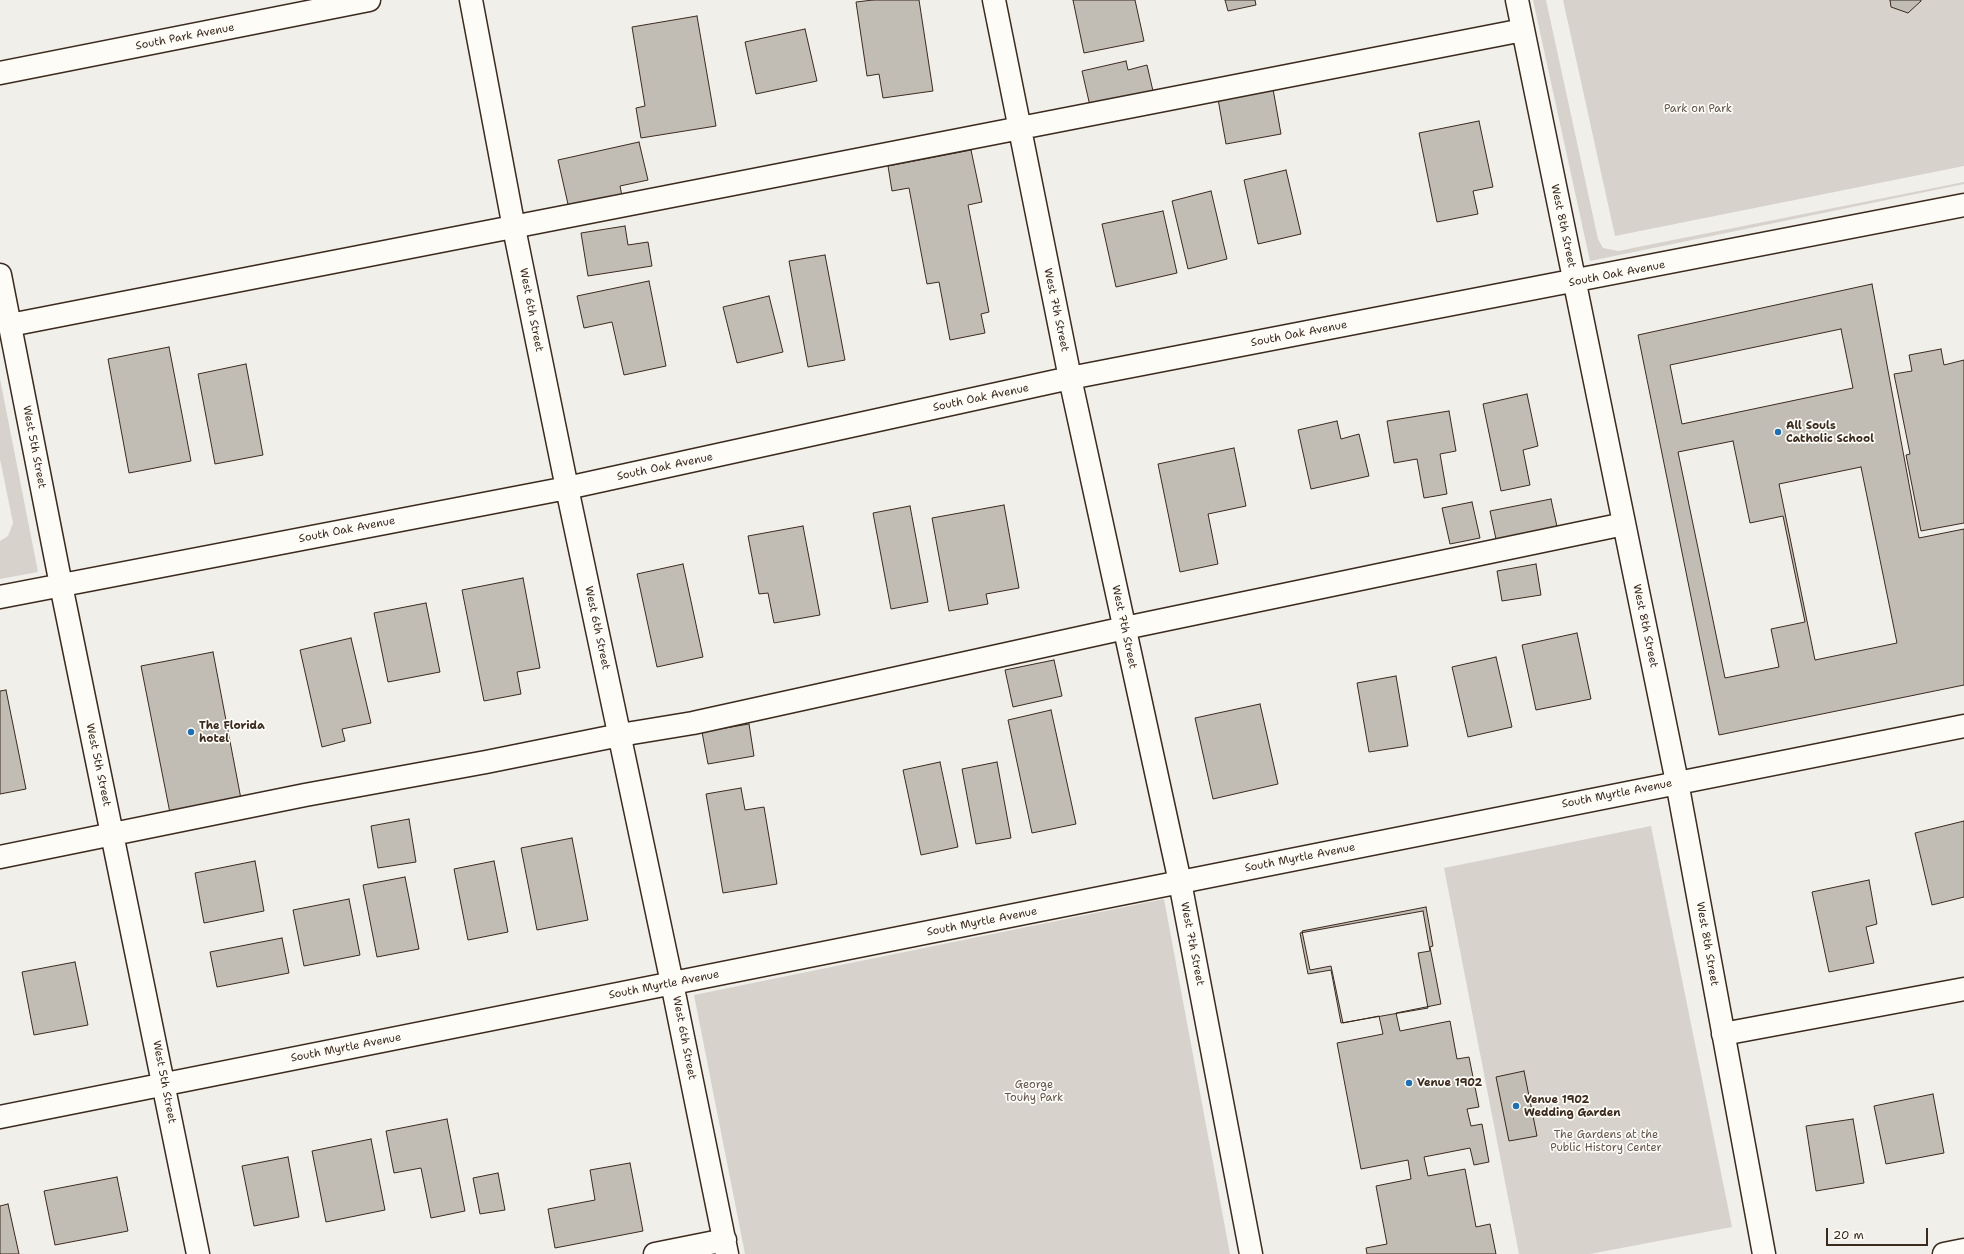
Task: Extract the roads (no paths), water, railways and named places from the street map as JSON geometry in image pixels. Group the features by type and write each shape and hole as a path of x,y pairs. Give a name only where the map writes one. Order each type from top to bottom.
{"street":[{"name":"South Park Avenue","path":"0,73 369,0"},
{"name":"West 6th Street","path":"472,0 514,228 726,1247"},
{"name":"West 7th Street","path":"994,0 1070,378 1180,882 1251,1254"},
{"name":"West 8th Street","path":"1517,0 1677,782 1764,1254"},
{"path":"10,325 514,228 1523,30"},
{"name":"South Oak Avenue","path":"0,597 567,488 1070,378 1574,282 1964,205"},
{"name":"West 5th Street","path":"0,275 61,585 198,1254"},
{"path":"0,857 282,800 620,735 693,723 1125,628 1624,524"},
{"name":"South Myrtle Avenue","path":"0,1117 1964,726"},
{"path":"1723,1034 1964,989"},
{"path":"655,1254 726,1247"},
{"path":"1944,1254 1964,1250"}],"place":[{"name":"All Souls Catholic School","path":"1778,432"},
{"name":"The Florida hotel","path":"191,732"},
{"name":"Venue 1902","path":"1409,1083"},
{"name":"Venue 1902 Wedding Garden","path":"1516,1106"}],"park label":[{"name":"Park on Park","path":"1698,109"},
{"name":"George Touhy Park","path":"1034,1091"},
{"name":"The Gardens at the Public History Center","path":"1606,1141"}]}
